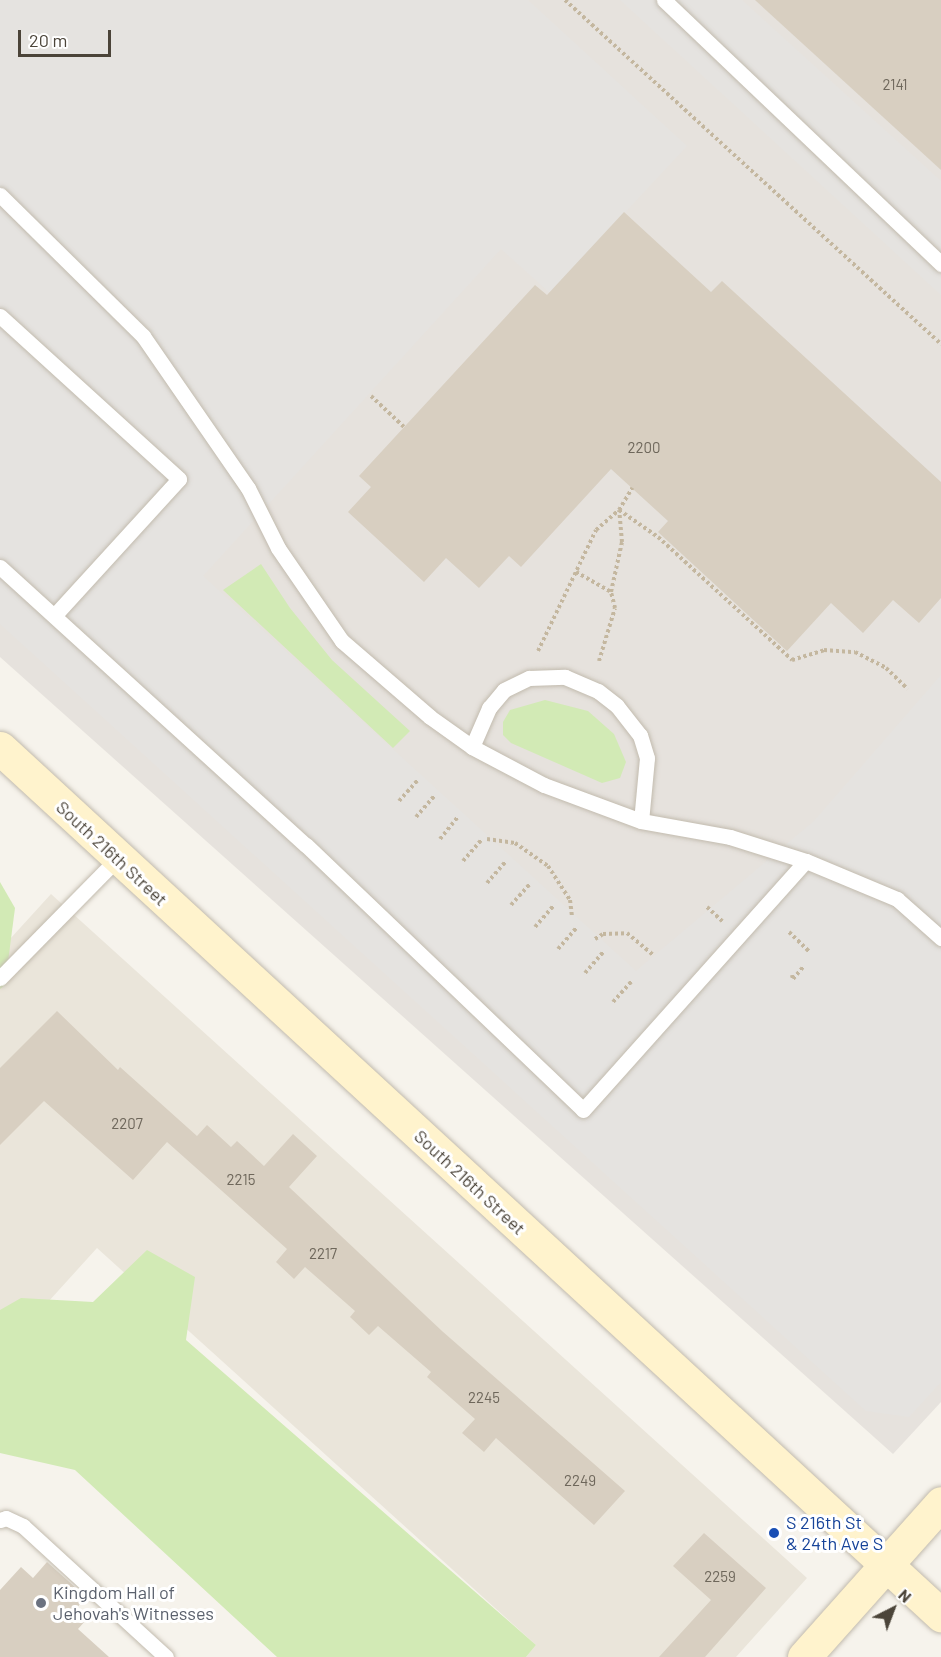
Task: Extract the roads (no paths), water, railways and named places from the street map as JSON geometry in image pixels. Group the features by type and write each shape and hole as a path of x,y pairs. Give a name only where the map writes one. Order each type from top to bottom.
{"main road":[{"name":"South 216th Street","path":"0,748 941,1615"},
{"path":"804,1657 941,1503"}],"lane":[{"path":"664,0 941,264"},
{"path":"0,195 143,336 248,488 278,548 342,641 472,747 544,785 641,821 730,837 806,861 897,899 941,939"},
{"path":"0,316 179,479 54,616"},
{"path":"0,567 306,845 583,1110 806,861"},
{"path":"472,747 489,708 499,696 529,678 565,677 598,691 617,706 640,735 646,758 641,821"},
{"path":"0,978 117,858"},
{"path":"0,1520 6,1518 23,1526 166,1657"}],"place":[{"name":"S 216th St & 24th Ave S","path":"774,1533"},
{"name":"Kingdom Hall of Jehovah's Witnesses","path":"41,1603"}]}
